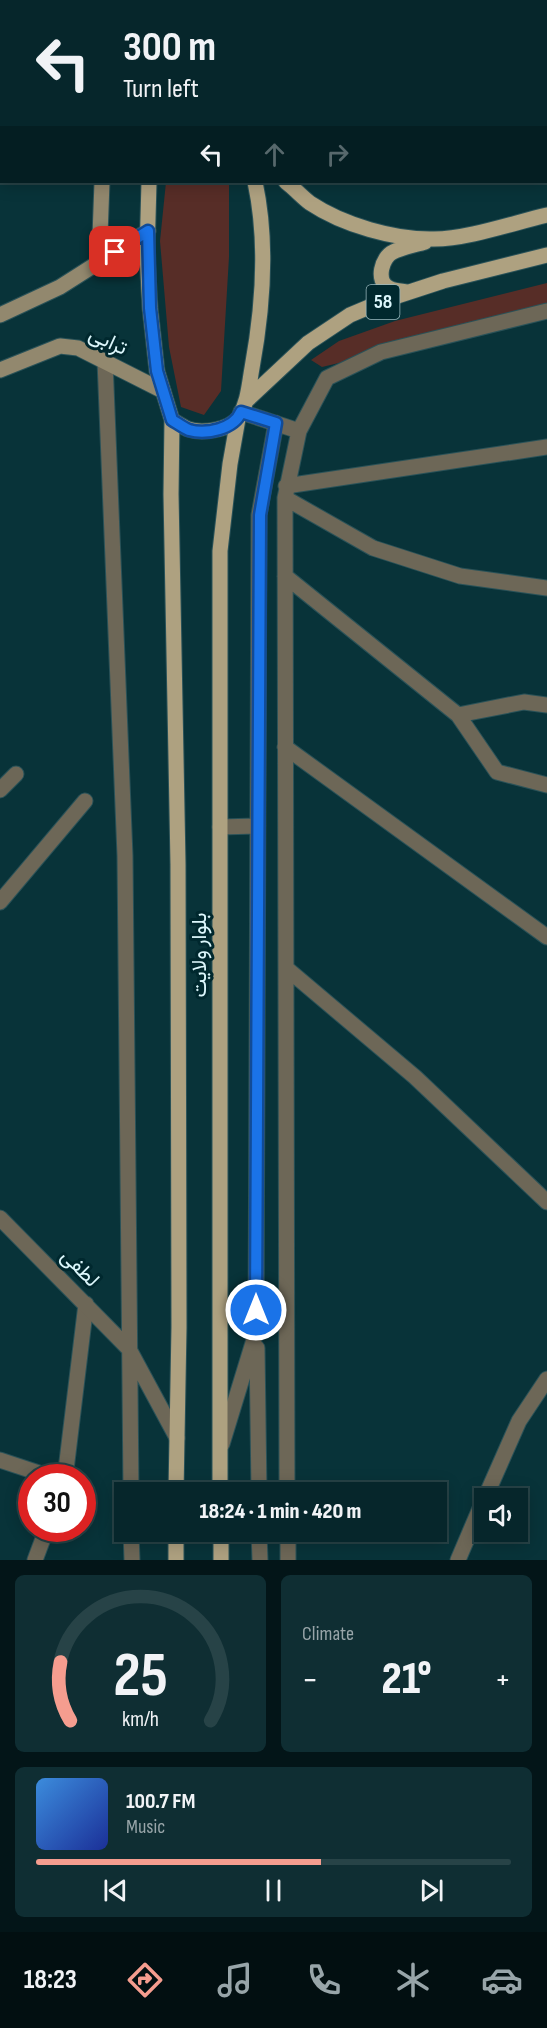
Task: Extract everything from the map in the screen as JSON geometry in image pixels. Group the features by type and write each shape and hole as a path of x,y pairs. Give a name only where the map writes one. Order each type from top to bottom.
{"main road":[{"path":"99,263 102,183"},
{"name":"بلوار ولایت","path":"150,183 148,231 150,308 157,371 172,420 171,495 178,864 179,1327 176,1482"},
{"name":"بلوار ولایت","path":"220,1482 220,551 230,464 260,314 262,281 260,213 255,183"},
{"path":"287,183 311,203 340,218 386,235 434,239"},
{"path":"409,292 388,288 384,284 381,273 383,263 391,253 434,239 476,232 547,215"},
{"path":"0,315 60,287 148,231"},
{"name":"58","path":"242,411 308,343 350,315 409,292 547,255"},
{"name":"ترابی","path":"0,370 60,346 78,348 163,391"},
{"path":"172,420 190,430 224,428 242,411"},
{"path":"176,1542 176,1560"},
{"path":"220,1542 221,1560"}],"street":[{"path":"288,1482 285,576 286,492 299,430 327,378 381,352 547,311"},
{"path":"105,361 125,856 131,1482"},
{"path":"242,411 299,430"},
{"path":"259,1482 256,1333 260,515 276,423"},
{"path":"286,492 547,447"},
{"path":"286,492 373,548 460,576 547,588"},
{"path":"285,576 458,715 497,772 547,785"},
{"path":"458,715 524,702 547,705"},
{"path":"285,747 547,937"},
{"path":"0,790 16,774"},
{"path":"0,902 85,801"},
{"path":"220,827 258,825"},
{"path":"286,968 415,1077 547,1202"},
{"name":"لطفی","path":"1,1222 129,1349"},
{"path":"67,1464 86,1304"},
{"path":"220,1450 256,1333"},
{"path":"129,1349 177,1438"},
{"path":"490,1488 519,1421 547,1379"},
{"path":"0,1460 18,1466"},
{"path":"458,1560 474,1524"},
{"path":"35,1560 42,1542"},
{"path":"131,1542 132,1560"},
{"path":"259,1542 260,1560"},
{"path":"288,1542 288,1560"}],"shaded area":[{"path":"166,183 229,183 229,257 221,391 204,415 181,407 169,347 160,241"},
{"path":"547,283 547,311 387,344 343,362 322,367 311,360 339,341 395,321"}],"route":[{"path":"115,252 148,231 150,308 157,371 172,420 190,430 208,430 224,428 238,419 241,412 276,423 260,515 256,1310"}]}
